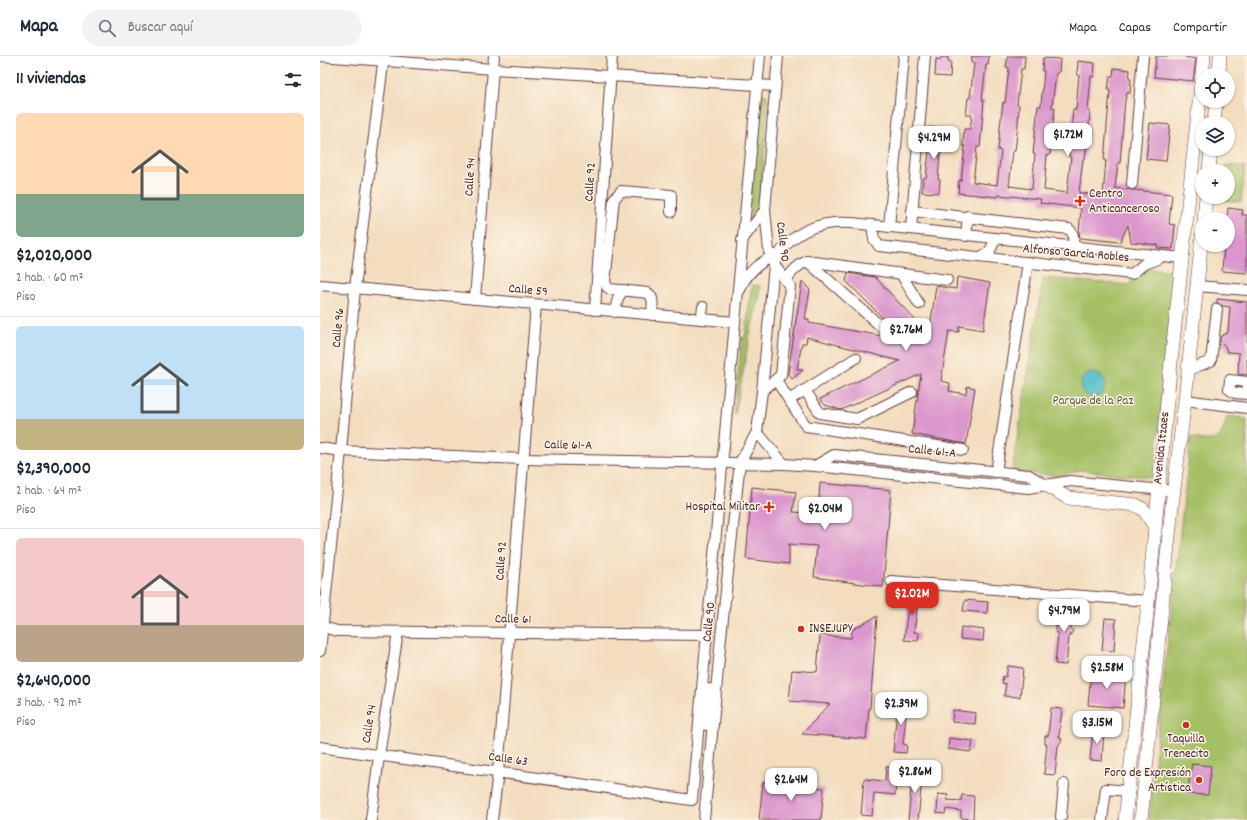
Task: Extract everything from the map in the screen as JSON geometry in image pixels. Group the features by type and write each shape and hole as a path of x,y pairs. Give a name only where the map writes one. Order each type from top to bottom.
{"main road":[{"name":"Avenida Itzaes","path":"1203,68 1204,56"},
{"path":"1219,68 1220,56"},
{"name":"Avenida Itzaes","path":"1124,820 1155,527 1168,380 1198,108"},
{"name":"Avenida Itzaes","path":"1141,820 1160,616 1200,252"},
{"path":"1168,380 1176,396 1185,400"},
{"path":"1046,485 1068,498 1136,505 1142,508 1155,527"},
{"path":"1147,607 1160,616"},
{"path":"1128,791 1143,794"}],"street":[{"path":"320,56 384,59 493,70 775,86"},
{"name":"Calle 94","path":"475,299 494,56"},
{"name":"Calle 92","path":"595,310 612,56"},
{"path":"698,820 714,634 734,322 760,56"},
{"name":"Calle 90","path":"704,820 721,637 740,462 757,432 770,310 774,259 769,251 765,210 778,56"},
{"path":"889,227 904,56"},
{"path":"911,229 925,56"},
{"path":"1132,184 1143,56"},
{"name":"Calle 96","path":"320,651 321,626 342,451 355,288 384,59"},
{"path":"652,315 653,301 651,295 648,293 610,288 607,287 605,282 614,199 621,191 671,195 671,212"},
{"path":"602,198 614,199"},
{"path":"742,240 765,210"},
{"path":"912,211 968,216 1069,229 1074,235 1073,247"},
{"path":"966,236 968,216"},
{"name":"Alfonso Garcia Robles","path":"736,302 743,282 749,273 756,267 774,259 792,239 805,231 835,223 872,225 1182,258"},
{"name":"Alfonso Garcia Robles","path":"872,225 872,233 879,246 1132,274 1144,264 1165,257"},
{"path":"980,257 987,255 991,251 996,239"},
{"path":"762,391 781,375 790,286 774,259"},
{"path":"786,280 796,267 801,263 808,261 947,280"},
{"path":"808,261 886,331"},
{"path":"996,472 1028,262"},
{"path":"901,274 919,304"},
{"name":"Calle 59","path":"320,285 734,322"},
{"path":"1197,286 1247,290"},
{"path":"615,312 618,298 625,290"},
{"name":"Calle 92","path":"492,820 498,772 510,633 536,304"},
{"path":"701,319 703,307"},
{"path":"1188,370 1211,361 1216,309"},
{"path":"789,400 856,358"},
{"path":"776,380 806,426 963,450"},
{"path":"1247,382 1230,380 1229,389 1235,394 1247,394 1247,391"},
{"path":"805,390 820,413 857,419 912,392"},
{"path":"1185,400 1247,408"},
{"path":"757,432 784,464"},
{"name":"Calle 61-A","path":"320,448 342,451 523,459 784,464 1028,488 1070,481 1174,491"},
{"name":"Calle 61-A","path":"815,466 834,455 1029,475 1046,485"},
{"name":"Calle 90","path":"692,800 724,462"},
{"path":"891,581 1147,607"},
{"name":"Calle 61","path":"321,626 337,631 707,635"},
{"name":"Calle 94","path":"371,820 398,632"},
{"name":"Calle 63","path":"320,748 692,800"},
{"path":"1061,817 1064,784"},
{"path":"1102,820 1106,789 1128,791"}],"green space":[{"path":"762,94 766,95 768,100 760,206 750,222 751,195"},
{"path":"1235,166 1245,167 1241,202 1235,201"},
{"name":"Parque de la Paz","path":"1144,268 1176,271 1154,475 1145,477 1080,470 1060,476 1012,472 1043,278 1129,285 1139,271"},
{"path":"753,285 760,286 759,298 751,329 734,415 742,337 745,338"},
{"path":"1227,416 1247,419 1247,820 1149,820 1191,437 1206,440 1216,438 1223,431"}],"water":[{"path":"1093,373 1102,376 1105,385 1102,394 1093,397 1084,394 1081,385 1084,376"}],"building":[{"path":"972,56 989,56 988,65 986,65 982,100 984,100 980,147 977,147 973,182 997,185 1001,151 998,150 1000,127 1003,102 1005,103 1009,68 1006,67 1008,56 1025,56 1024,69 1021,69 1017,104 1019,105 1018,124 1009,186 1032,189 1035,154 1033,154 1038,106 1041,106 1044,71 1042,71 1043,58 1060,59 1059,73 1056,73 1052,107 1055,108 1050,155 1047,155 1044,190 1067,193 1071,157 1069,157 1073,109 1076,110 1079,75 1077,75 1078,61 1095,63 1094,77 1091,76 1088,111 1090,112 1088,137 1085,158 1083,159 1079,193 1103,195 1110,76 1113,76 1114,68 1130,70 1130,93 1127,93 1125,100 1120,163 1118,163 1115,188 1172,194 1169,224 1175,225 1173,249 1157,248 1158,245 1131,242 1128,225 1120,242 1080,238 1081,208 1040,203 1041,199 958,193 965,146 963,146 964,129 970,129 972,115 966,115 968,98 970,98 974,63 971,63"},
{"path":"1156,56 1185,56 1196,59 1193,81 1154,77"},
{"path":"941,57 948,57 948,61 951,62 950,77 935,76 936,59 941,60"},
{"path":"1150,123 1170,125 1166,161 1146,159"},
{"path":"929,127 945,129 944,144 941,145 938,179 940,180 939,193 922,192 923,178 926,178 930,143 927,143"},
{"path":"1228,208 1243,210 1242,215 1247,215 1247,273 1222,271 1223,252 1235,252 1235,212 1228,212"},
{"path":"848,273 875,277 929,335 936,286 956,289 957,277 990,283 983,330 959,326 959,332 949,331 941,381 950,383 949,391 966,394 967,386 975,388 966,444 912,434 921,374 841,410 825,405 820,399 900,361 807,337 806,343 802,343 797,369 803,370 792,379 788,374 802,281 810,290 805,319 809,319 809,323 905,340 846,281"},
{"path":"1217,299 1247,302 1247,375 1238,374 1239,353 1227,352 1225,346 1220,341 1220,337 1228,332 1230,307 1217,303"},
{"path":"820,483 891,490 883,587 814,577 817,546 789,544 789,564 746,559 752,487 796,492 793,512 818,514"},
{"path":"910,589 922,590 922,595 919,595 914,632 919,633 918,641 904,640"},
{"path":"965,600 988,602 987,613 963,611"},
{"path":"1062,601 1073,602 1070,626 1073,631 1069,636 1066,665 1055,664 1058,634 1056,633 1056,626 1059,626"},
{"path":"877,616 870,708 866,739 802,734 830,704 789,701 792,670 817,672 820,635 851,638 852,630"},
{"path":"1105,618 1116,619 1114,651 1102,650"},
{"path":"961,627 984,630 983,641 960,639"},
{"path":"1008,666 1023,668 1020,697 1004,696 1006,684 1002,683 1003,676 1006,677"},
{"path":"1091,672 1126,675 1123,708 1088,705"},
{"path":"898,699 911,700 910,707 907,707 903,744 907,745 906,753 893,752"},
{"path":"1051,708 1062,709 1059,736 1062,740 1058,746 1055,775 1044,774 1047,744 1045,744 1045,736 1048,736"},
{"path":"953,710 976,713 975,724 952,722"},
{"path":"1093,729 1104,730 1102,761 1090,760"},
{"path":"949,738 973,741 971,752 948,749"},
{"name":"Foro de Expresión Artística","path":"1192,764 1211,766 1208,795 1187,794"},
{"path":"886,767 898,768 895,795 874,793 872,816 861,815 864,779 885,781"},
{"path":"913,768 923,769 918,820 908,820"},
{"path":"763,782 824,788 821,820 759,820"},
{"path":"938,794 948,795 947,800 961,801 962,795 974,796 973,819 961,818 961,811 946,809 945,814 937,813"}],"place":[{"name":"Centro Anticanceroso","path":"1080,201"},
{"name":"Hospital Militar","path":"769,507"},
{"name":"INSEJUPY","path":"801,629"},
{"name":"Taquilla Trenecito","path":"1186,725"},
{"name":"Foro de Expresión Artística","path":"1199,780"}]}
